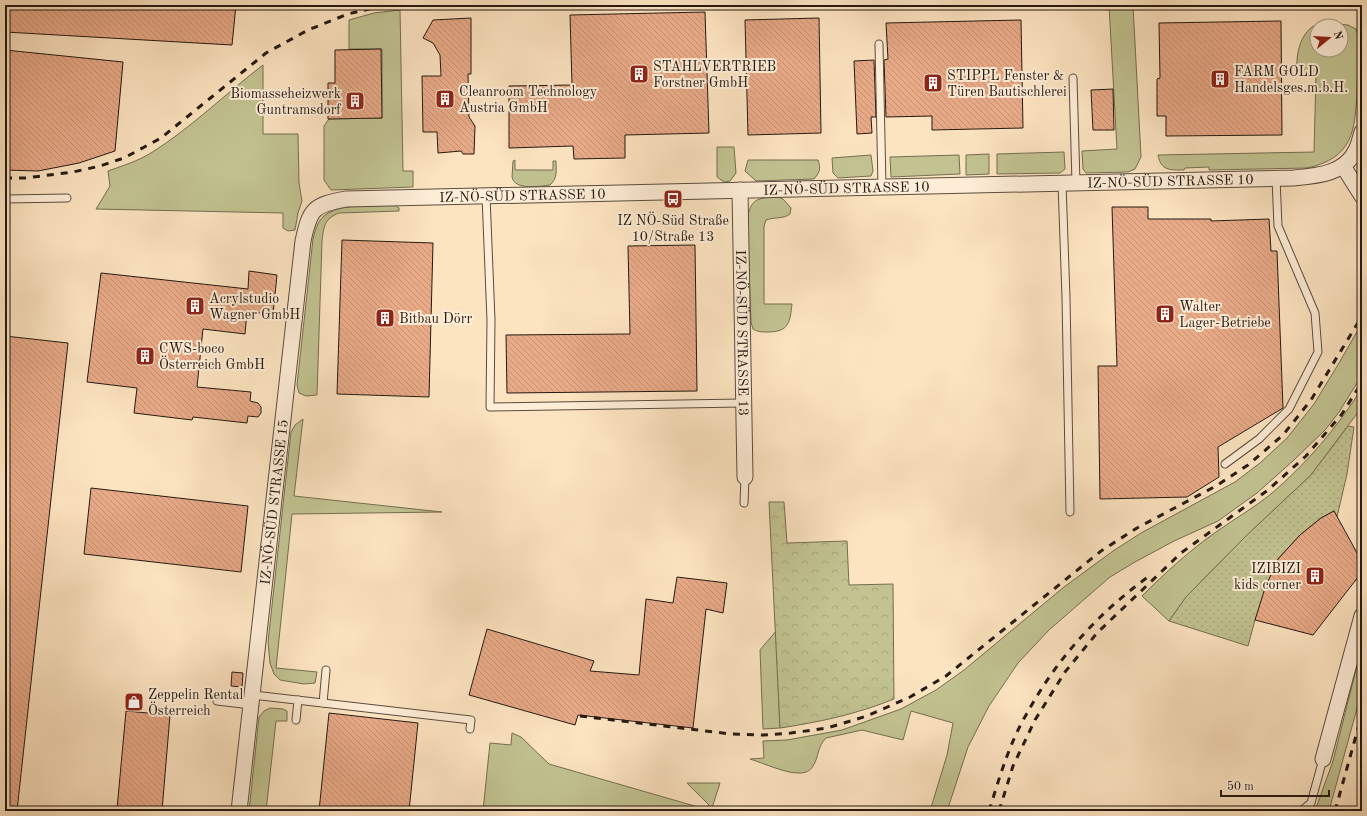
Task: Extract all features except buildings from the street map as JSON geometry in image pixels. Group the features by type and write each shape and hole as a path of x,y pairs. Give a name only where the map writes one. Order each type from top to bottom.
{"street":[{"path":"1362,132 1356,151 1344,166 1362,196"},
{"name":"IZ-NÖ-SÜD STRASSE 10","path":"328,202 346,199 1276,178 1319,175 1344,166"},
{"name":"IZ-NÖ-SÜD STRASSE 13","path":"740,190 745,477"},
{"name":"IZ-NÖ-SÜD STRASSE 15","path":"239,811 303,241 308,220 316,209 328,202"},
{"path":"1323,759 1362,616"}],"lane":[{"path":"879,44 882,187"},
{"path":"1070,512 1067,306 1069,183 1073,78"},
{"path":"1225,464 1259,439 1289,409 1318,352 1315,313 1278,226 1276,178"},
{"path":"486,196 491,320 490,407 743,403"},
{"path":"5,199 67,198"},
{"path":"744,503 745,477"},
{"path":"323,703 326,670"},
{"path":"296,720 298,700"},
{"path":"217,701 298,700 471,720 470,729"},
{"path":"1301,811 1311,803 1323,759"}],"green space":[{"path":"1109,5 1133,5 1141,157 1135,169 1128,172 1086,173 1083,169 1082,151 1117,149"},
{"path":"400,10 403,171 413,171 413,187 331,190 324,180 324,126 329,119 382,118 382,49 349,49 349,20 374,13"},
{"path":"1349,26 1356,29 1359,38 1355,118 1348,141 1343,150 1334,157 1322,163 1307,168 1209,170 1209,167 1174,170 1164,167 1161,164 1158,155 1314,152 1316,74 1297,74 1299,49 1309,30 1309,58 1349,58"},
{"path":"263,65 263,134 298,134 299,183 302,201 295,230 288,231 283,228 283,213 96,209 110,186 108,171 141,158 166,143"},
{"path":"717,147 734,147 736,173 730,181 724,182 717,177"},
{"path":"1064,152 1065,169 1060,173 997,174 997,154"},
{"path":"989,154 989,174 966,175 966,155"},
{"path":"871,155 873,171 871,176 838,178 833,173 832,158"},
{"path":"959,155 960,174 891,177 890,157"},
{"path":"515,160 515,170 553,170 553,161 556,161 556,174 553,182 550,185 534,187 518,184 512,177 513,161"},
{"path":"748,160 818,160 819,170 814,179 756,181 745,171"},
{"path":"778,197 783,199 791,208 790,214 785,217 766,220 764,226 764,304 792,304 789,321 784,328 775,332 760,332 753,329 751,322 747,220 753,203 760,199"},
{"path":"395,205 399,208 399,211 339,213 330,218 326,224 323,231 322,241 317,395 306,396 299,393 297,385 313,239 318,224 324,216 339,209 358,206"},
{"path":"1362,323 1362,375 1339,412 1326,429 1257,493 1218,521 1174,541 1110,577 1049,630 1018,663 989,706 968,747 947,811 930,811 947,755 953,723 911,711 903,740 862,730 826,738 821,745 813,766 806,772 789,772 750,759 764,758 763,741 787,740 842,730 901,709 936,690 964,670 1064,587 1113,551 1141,533 1235,482 1260,463 1287,438 1314,404"},
{"path":"1362,388 1362,407 1311,475 1246,536 1186,597 1169,621 1142,596 1196,547 1271,494 1297,470 1332,431"},
{"path":"303,419 294,496 442,512 292,514 276,668 317,672 315,683 304,684 280,680 274,674 270,663 268,642 291,432 295,425"},
{"path":"1348,426 1354,427 1347,474 1337,517 1334,511 1321,518 1300,535 1278,559 1255,620 1248,646 1169,621 1186,597 1246,536 1311,475"},
{"path":"769,502 784,502 787,543 847,541 849,585 893,584 894,699 838,717 780,728"},
{"path":"776,631 780,728 763,729 760,650"},
{"path":"1362,646 1362,690 1329,811 1315,811 1333,761"},
{"path":"270,708 283,709 287,711 287,721 276,721 266,811 249,811 259,717 264,711"},
{"path":"512,733 521,737 549,764 705,809 709,805 687,783 720,783 711,811 483,811 490,743 511,745"}],"railway":[{"path":"5,178 25,178 73,172 100,166 124,158 161,138 266,53 308,30 348,14 386,5"},
{"path":"580,716 731,734 763,735 827,728 867,716 910,697 946,676 1101,551 1137,528 1216,486 1248,465 1283,435 1311,400 1362,316"},
{"path":"999,811 1013,766 1035,720 1065,672 1097,633 1181,553 1268,490 1306,456 1342,414 1362,382"},
{"path":"989,811 1014,738 1038,694 1051,674 1097,620 1114,604 1152,574"},
{"path":"1335,811 1362,714"}],"place":[{"name":"STAHLVERTRIEB Forstner GmbH","path":"639,74"},
{"name":"FARM GOLD Handelsges.m.b.H.","path":"1220,79"},
{"name":"STIPPL Fenster & Türen Bautischlerei","path":"933,83"},
{"name":"Cleanroom Technology Austria GmbH","path":"445,99"},
{"name":"Biomasseheizwerk Guntramsdorf","path":"355,101"},
{"name":"IZ NÖ-Süd Straße 10/Straße 13","path":"673,199"},
{"name":"Acrylstudio Wagner GmbH","path":"195,306"},
{"name":"Walter Lager-Betriebe","path":"1165,314"},
{"name":"Bitbau Dörr","path":"385,318"},
{"name":"CWS-boco Österreich GmbH","path":"145,356"},
{"name":"IZIBIZI kids corner","path":"1315,576"},
{"name":"Zeppelin Rental Österreich","path":"134,702"}]}
